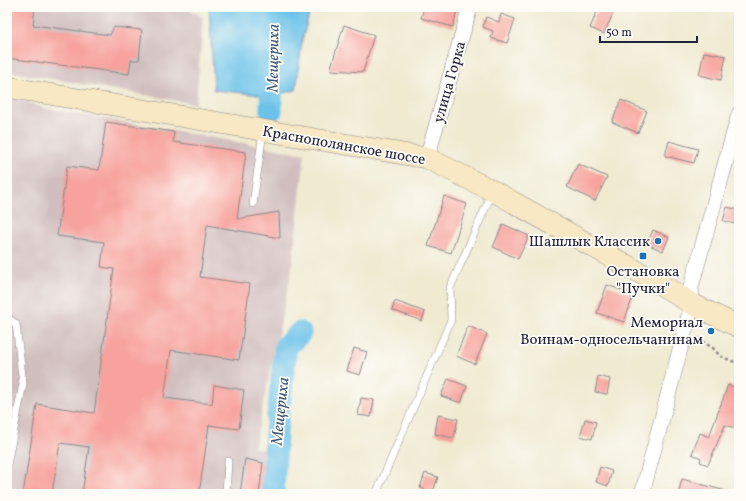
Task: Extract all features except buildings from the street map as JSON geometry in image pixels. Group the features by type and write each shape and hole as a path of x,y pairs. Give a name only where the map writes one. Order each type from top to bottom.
{"main road":[{"name":"Краснополянское шоссе","path":"7,87 427,158 493,191 660,284 692,304 739,327"}],"street":[{"name":"улица Горка","path":"427,158 470,7"},
{"path":"642,494 692,304 690,287 739,114"}],"lane":[{"path":"253,204 263,130"},
{"path":"376,494 451,320 450,288 493,191"},
{"path":"7,318 16,324 23,384 7,465"},
{"path":"226,494 228,461"}],"shaded area":[{"path":"7,7 192,7 191,11 203,17 196,104 7,71"},
{"path":"7,96 45,108 305,154 291,274 254,448 272,451 273,494 7,494"}],"water":[{"path":"209,7 311,7 302,41 296,90 271,96 214,90"}],"waterway":[{"name":"Мещериха","path":"271,110 273,7"},
{"name":"Мещериха","path":"273,494 276,433 286,346 300,333"}],"place":[{"name":"Шашлык Классик","path":"658,241"},
{"name":"Остановка \"Пучки\"","path":"643,256"},
{"name":"Мемориал Воинам-односельчанинам","path":"711,331"}]}
